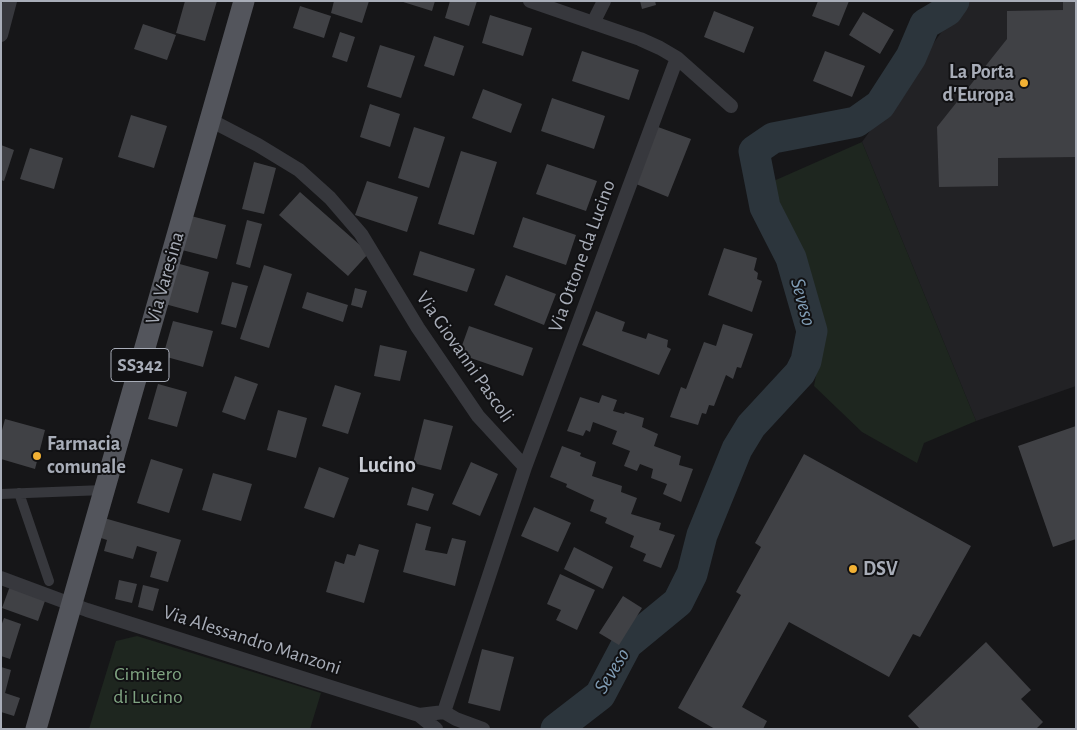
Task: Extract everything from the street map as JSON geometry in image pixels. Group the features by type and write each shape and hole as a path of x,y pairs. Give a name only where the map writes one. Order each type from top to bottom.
{"main road":[{"name":"Via Varesina","path":"36,729 244,1"}],"street":[{"path":"2,29 10,1"},
{"path":"530,1 640,39 660,48 677,58 731,106"},
{"path":"593,23 604,1"},
{"name":"Via Ottone da Lucino","path":"525,467 677,58"},
{"name":"Via Giovanni Pascoli","path":"210,120 258,145 299,170 330,198 361,234 418,328 478,416 525,467"},
{"path":"483,729 444,712 525,467"},
{"path":"1,494 104,490"},
{"path":"19,493 49,581"},
{"name":"Via Alessandro Manzoni","path":"1,578 72,603 419,715 436,729"},
{"name":"Via Alessandro Manzoni","path":"419,715 444,712"}],"shaded area":[{"path":"964,1 1076,1 1076,386 976,421 862,142"}],"green space":[{"path":"862,142 976,421 924,443 917,463 862,432 814,386 824,333 811,287 769,183"},
{"name":"Cimitero di Lucino","path":"137,636 321,693 310,729 89,729 116,641"}],"building":[{"path":"185,1 217,1 205,41 176,33"},
{"path":"334,1 369,1 362,23 331,13"},
{"path":"400,1 435,1 432,11"},
{"path":"450,1 477,1 469,26 445,18"},
{"path":"640,1 655,1 656,5 642,9"},
{"path":"818,1 849,1 839,26 812,16"},
{"name":"La Porta d'Europa","path":"1063,1 1076,1 1076,157 998,158 998,186 939,187 937,127 1007,39 1007,11 1063,10"},
{"path":"300,6 331,16 324,38 293,28"},
{"path":"714,11 754,27 744,53 704,37"},
{"path":"863,12 894,30 880,54 849,35"},
{"path":"490,15 532,28 523,56 482,43"},
{"path":"143,24 176,35 167,60 134,49"},
{"path":"340,32 355,37 347,62 332,57"},
{"path":"434,36 464,46 454,76 424,66"},
{"path":"380,45 415,56 401,98 367,87"},
{"path":"582,51 639,70 629,100 572,81"},
{"path":"825,51 865,66 852,97 813,81"},
{"path":"483,89 522,104 511,133 472,118"},
{"path":"552,98 605,116 594,149 541,131"},
{"path":"370,104 400,114 390,147 360,137"},
{"path":"131,115 167,126 154,168 118,157"},
{"path":"414,127 445,137 429,188 398,178"},
{"path":"658,127 691,139 668,197 636,184"},
{"path":"1,145 14,150 4,181 1,180"},
{"path":"30,148 63,158 54,189 20,179"},
{"path":"461,151 497,162 474,235 438,224"},
{"path":"254,162 276,168 264,214 242,209"},
{"path":"547,164 597,181 586,211 536,194"},
{"path":"367,181 418,197 407,232 355,215"},
{"path":"300,192 369,253 348,276 279,215"},
{"path":"191,216 226,225 217,259 182,250"},
{"path":"523,217 576,235 566,265 513,247"},
{"path":"247,220 262,224 250,268 236,264"},
{"path":"724,248 757,258 754,270 758,273 757,279 762,281 752,312 708,295"},
{"path":"420,251 475,269 467,292 413,275"},
{"path":"176,263 209,272 198,313 165,304"},
{"path":"264,265 292,274 269,348 240,339"},
{"path":"506,275 556,294 544,325 494,305"},
{"path":"232,282 248,286 236,328 221,324"},
{"path":"355,288 367,291 362,308 351,305"},
{"path":"307,292 348,305 343,322 302,308"},
{"path":"596,311 625,322 622,331 646,339 648,333 668,340 667,347 671,349 659,375 582,345"},
{"path":"173,321 213,331 203,367 163,356"},
{"path":"723,324 753,334 741,368 737,367 733,379 726,375 714,406 709,405 706,414 702,413 698,425 670,417 681,387 686,389 704,342 716,346"},
{"path":"469,326 533,348 523,376 459,354"},
{"path":"380,345 407,351 400,381 374,376"},
{"path":"235,376 258,384 245,420 222,412"},
{"path":"158,384 187,392 177,427 148,419"},
{"path":"335,385 361,393 348,434 322,426"},
{"path":"602,395 617,400 613,411 624,414 625,412 644,418 642,427 658,434 654,446 681,456 679,465 693,469 681,502 663,494 667,484 651,478 653,469 640,464 637,471 624,466 630,451 612,444 617,431 593,422 590,432 586,430 583,436 567,431 580,397 599,403"},
{"path":"278,410 307,418 296,458 267,450"},
{"path":"5,419 45,430 35,469 1,459 1,434"},
{"path":"424,419 453,426 441,470 413,463"},
{"path":"1076,426 1076,539 1053,547 1018,446"},
{"path":"562,446 581,453 580,456 596,462 592,476 622,486 621,492 637,498 631,514 661,523 659,530 675,535 661,568 643,561 646,554 630,547 634,536 605,523 607,518 590,511 594,500 566,487 567,484 550,477"},
{"name":"DSV","path":"804,454 971,546 920,637 913,634 889,677 789,622 742,707 767,721 763,729 715,729 678,708 741,595 736,592 761,547 755,543"},
{"path":"151,459 183,469 169,513 137,503"},
{"path":"471,462 498,474 480,516 452,504"},
{"path":"319,467 349,478 334,518 304,508"},
{"path":"213,473 252,484 241,521 202,510"},
{"path":"412,487 434,494 428,511 407,505"},
{"path":"534,507 571,523 558,552 521,536"},
{"path":"104,518 181,540 168,582 150,577 157,552 137,546 133,559 104,551 107,540 98,537"},
{"path":"416,523 431,527 425,550 447,554 452,538 466,541 455,586 403,572"},
{"path":"359,544 379,550 364,603 326,592 335,561 344,564 347,554 355,556"},
{"path":"574,547 613,567 603,589 564,569"},
{"path":"560,574 595,590 577,630 556,620 561,610 547,604"},
{"path":"119,580 137,584 132,603 115,599"},
{"path":"143,585 159,589 153,611 138,607"},
{"path":"10,586 46,598 38,621 2,608"},
{"path":"623,596 642,608 619,645 599,633"},
{"path":"4,618 21,624 10,659 1,656 1,626"},
{"path":"986,642 1031,690 1021,699 1043,722 1036,729 920,729 908,716"},
{"path":"482,649 514,657 500,711 468,703"},
{"path":"1,667 11,670 5,693 20,698 14,716 1,712"}],"waterway":[{"name":"Seveso","path":"556,729 600,695 627,644 678,602 692,574 702,535 737,449 751,426 800,373 806,361 812,331 791,258 765,207 754,151 773,138 856,122 880,105 911,57 925,24 947,11 954,1"}],"place":[{"name":"La Porta d'Europa","path":"1024,83"},
{"name":"Farmacia comunale","path":"37,456"},
{"name":"DSV","path":"853,569"}],"district":[{"name":"Lucino","path":"387,465"}]}
